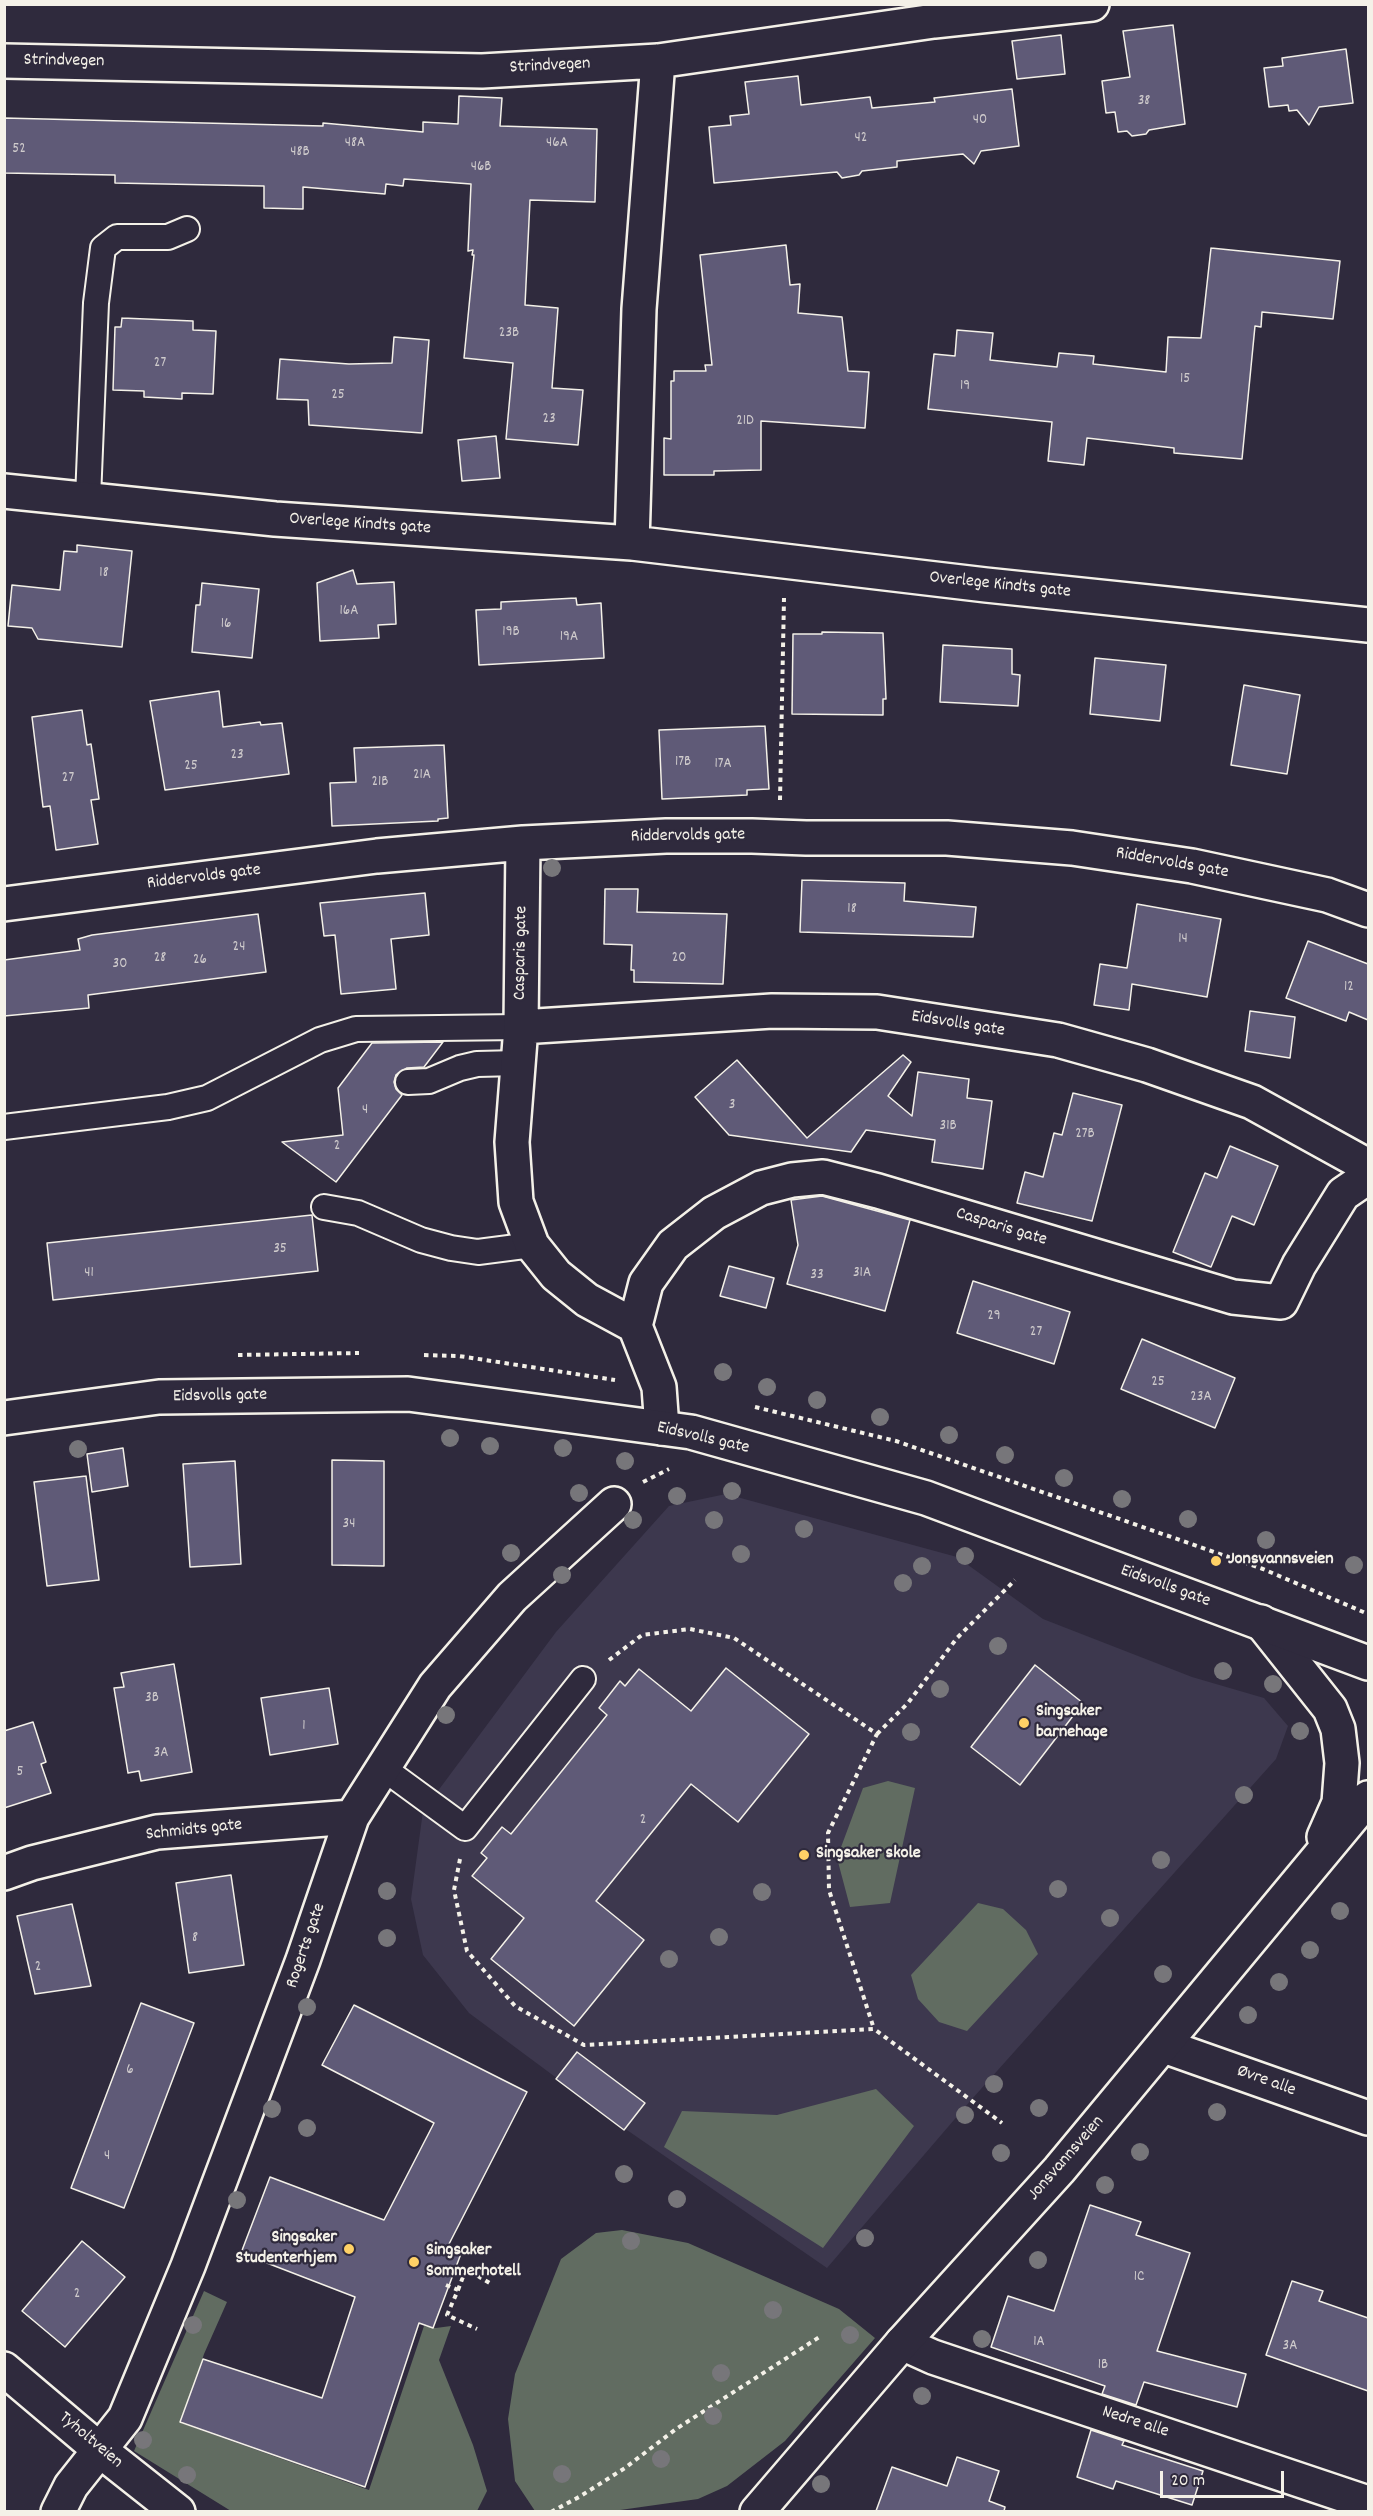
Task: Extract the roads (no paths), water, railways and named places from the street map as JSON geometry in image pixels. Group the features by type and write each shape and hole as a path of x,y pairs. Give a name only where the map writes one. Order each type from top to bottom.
{"street":[{"name":"Strindvegen","path":"4,61 482,71 658,62 941,13 1092,4"},
{"path":"632,543 639,309 658,62"},
{"name":"Overlege Kindts gate","path":"4,491 275,519 632,543 1368,625"},
{"name":"Riddervolds gate","path":"4,904 377,856 523,843 666,836 947,838 1072,848 1203,868 1327,895 1368,910"},
{"name":"Casparis gate","path":"523,843 521,1027 512,1142 516,1202 532,1245 555,1275 586,1300 634,1326 646,1283 673,1245 714,1213 761,1188 792,1179 823,1177 1233,1297 1281,1302 1299,1265 1343,1194 1368,1178"},
{"name":"Eidsvolls gate","path":"521,1027 771,1011 877,1012 1058,1040 1147,1065 1252,1102 1368,1166"},
{"path":"634,1326 659,1387 662,1428"},
{"name":"Eidsvolls gate","path":"4,1418 159,1398 408,1394 691,1432 926,1498 1368,1663"},
{"name":"Rogerts gate","path":"58,2511 71,2486 125,2418 188,2266 303,1960 352,1816 435,1686 512,1597 614,1504"},
{"path":"1261,1622 1330,1709 1338,1729 1342,1763 1339,1803 1313,1863"},
{"name":"Jonsvannsveien","path":"757,2511 902,2343 1059,2170 1368,1798"},
{"name":"Schmidts gate","path":"4,1873 32,1863 157,1832 352,1816"},
{"name":"Øvre alle","path":"1164,2046 1368,2118"},
{"name":"Nedre alle","path":"902,2343 933,2357 1368,2503"},
{"name":"Tyholtveien","path":"4,2369 100,2451 178,2511"}],"lane":[{"path":"88,498 96,303 103,248 117,237 168,237 187,229"},
{"path":"4,1127 168,1107 207,1098 320,1040 356,1029 521,1027"},
{"path":"408,1082 429,1081 460,1068 477,1064 518,1063"},
{"path":"324,1207 358,1213 421,1240 451,1248 478,1252 532,1245"},
{"path":"383,1768 465,1828 583,1679"}],"place":[{"name":"Jonsvannsveien","path":"1216,1561"},
{"name":"Singsaker barnehage","path":"1024,1723"},
{"name":"Singsaker skole","path":"804,1855"},
{"name":"Singsaker Studenterhjem","path":"349,2249"},
{"name":"Singsaker Sommerhotell","path":"414,2262"}]}
